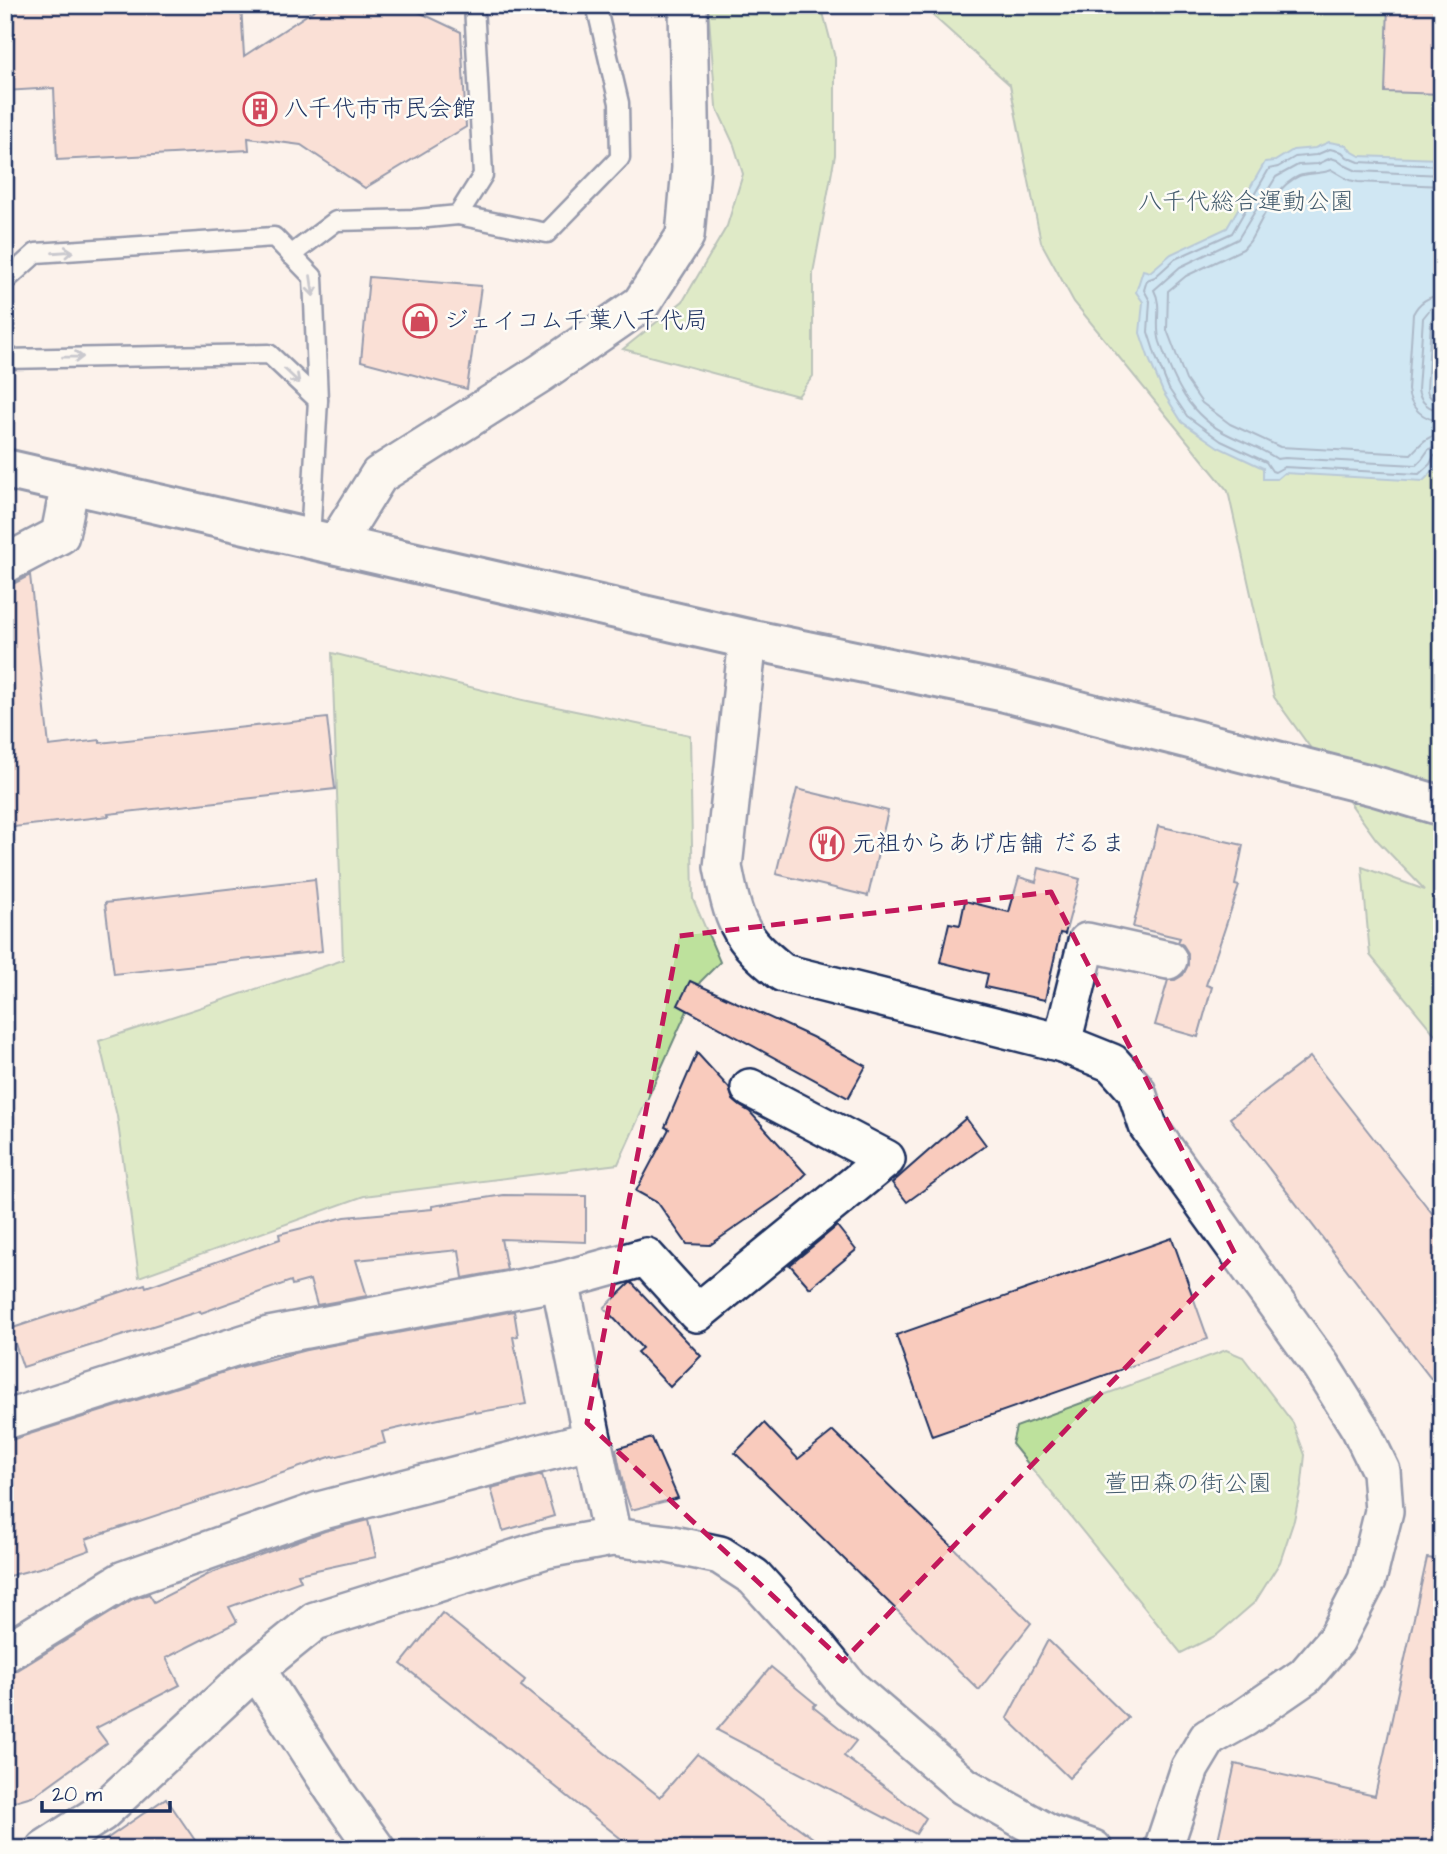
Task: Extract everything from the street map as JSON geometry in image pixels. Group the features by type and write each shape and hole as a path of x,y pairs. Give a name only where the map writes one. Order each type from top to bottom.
{"street":[{"path":"323,542 379,475 541,373 641,304 684,236 691,168 688,5"},
{"path":"5,469 748,639 1005,692 1375,786 1442,806"},
{"path":"5,564 60,535 70,484"},
{"path":"748,639 723,867 739,927 762,956 783,973 1062,1043 1112,1063 1136,1090 1148,1126 1321,1366 1360,1429 1381,1471 1384,1511 1367,1580 1336,1640 1305,1676 1244,1718 1208,1738 1190,1768 1163,1849"},
{"path":"1062,1043 1087,942 1168,960"},
{"path":"5,1420 269,1336 560,1281 646,1257 697,1313 886,1158 750,1088"},
{"path":"560,1281 612,1537"},
{"path":"5,1653 124,1580 319,1511 592,1440"},
{"path":"45,1849 101,1813 256,1669 315,1620 546,1549 612,1537 668,1544 720,1555 754,1577 849,1687 964,1786 1049,1834 1093,1849"},
{"path":"256,1669 334,1790 376,1849"}],"lane":[{"path":"458,215 483,175 474,5"},
{"path":"291,255 336,221 458,215 547,233 620,158 619,103 596,5"},
{"path":"5,281 36,253 274,237 313,277 323,542"},
{"path":"5,359 269,354 318,400"}],"highlighted area":[{"path":"1051,892 1235,1254 843,1661 587,1423 679,936"}],"green space":[{"path":"708,5 821,5 835,58 835,155 813,273 813,376 798,396 623,349 683,301 727,226 743,174 734,145 716,106"},
{"name":"八千代総合運動公園","path":"921,5 1442,5 1442,1043 1370,955 1362,867 1425,890 1376,839 1274,697 1228,491 1074,302 1041,242 1010,85"},
{"path":"332,653 523,700 690,735 693,899 720,962 700,982 618,1164 364,1196 139,1277 117,1116 99,1041 343,960"},
{"name":"萱田森の街公園","path":"1226,1350 1243,1357 1293,1423 1305,1455 1302,1482 1294,1520 1280,1562 1255,1602 1217,1635 1181,1653 1012,1444 1016,1427"}],"water":[{"path":"1329,142 1346,145 1360,156 1439,159 1442,162 1442,267 1434,391 1442,396 1438,466 1423,481 1284,473 1277,479 1263,479 1263,468 1218,447 1182,422 1163,392 1140,333 1143,302 1136,292 1143,270 1150,272 1171,254 1227,228 1265,162 1275,161 1293,150 1315,148"}],"building":[{"name":"八千代市市民会館","path":"5,5 241,5 244,56 322,5 404,5 461,32 466,127 365,188 301,145 248,138 249,150 57,160 54,88 5,91"},
{"path":"1388,5 1442,5 1442,94 1385,92"},
{"path":"369,277 481,286 467,389 361,361"},
{"path":"30,575 49,746 100,740 100,743 327,718 335,789 5,828 5,585"},
{"path":"797,789 888,811 868,896 776,874"},
{"path":"1158,826 1243,845 1235,885 1239,886 1206,985 1212,987 1198,1037 1155,1025 1168,980 1175,980 1183,975 1188,965 1188,953 1178,942 1180,938 1133,927"},
{"path":"1039,868 1080,879 1065,934 1060,933 1045,1000 985,987 988,974 940,962 949,923 960,925 965,901 1009,912 1019,877 1036,882"},
{"path":"315,879 322,951 114,974 105,903"},
{"path":"690,981 812,1037 866,1066 848,1098 678,1005"},
{"path":"697,1053 729,1088 733,1100 750,1112 806,1174 791,1189 710,1245 687,1244 658,1203 636,1191 669,1129 665,1127"},
{"path":"1310,1057 1442,1226 1442,1393 1230,1118"},
{"path":"966,1118 986,1145 907,1202 892,1183"},
{"path":"504,1195 586,1196 586,1242 501,1239 507,1270 463,1278 459,1250 356,1260 367,1296 317,1305 310,1280 292,1285 291,1281 201,1313 200,1311 23,1367 10,1329 145,1284 146,1287 280,1239 279,1234 345,1217 432,1209 432,1206"},
{"path":"837,1226 856,1250 810,1288 790,1265"},
{"path":"1172,1238 1208,1339 932,1436 896,1335"},
{"path":"630,1283 701,1356 670,1387 637,1352 642,1348 604,1308"},
{"path":"514,1311 518,1336 513,1337 526,1404 475,1413 474,1411 382,1432 385,1443 333,1456 86,1539 90,1550 5,1577 5,1440 237,1368 306,1350"},
{"path":"764,1423 798,1459 833,1431 1031,1623 979,1690 735,1453"},
{"path":"652,1438 678,1498 631,1510 616,1449"},
{"path":"542,1475 554,1516 503,1531 491,1488"},
{"path":"368,1520 376,1557 298,1574 301,1581 229,1607 237,1622 166,1658 180,1685 96,1728 107,1743 35,1795 5,1804 5,1674 16,1671 133,1599 149,1594 154,1602 209,1574 325,1531"},
{"path":"1427,1558 1442,1560 1442,1849 1216,1849 1235,1764 1375,1796"},
{"path":"442,1613 525,1680 521,1686 660,1797 697,1754 828,1849 634,1849 401,1664"},
{"path":"1048,1640 1128,1718 1069,1778 1007,1718"},
{"path":"771,1667 816,1704 813,1707 856,1741 844,1756 926,1818 916,1834 717,1730"},
{"path":"166,1798 201,1849 92,1849"}],"place":[{"name":"八千代市市民会館","path":"260,109"},
{"name":"ジェイコム千葉八千代局","path":"420,321"},
{"name":"元祖からあげ店舗 だるま","path":"827,844"}]}
